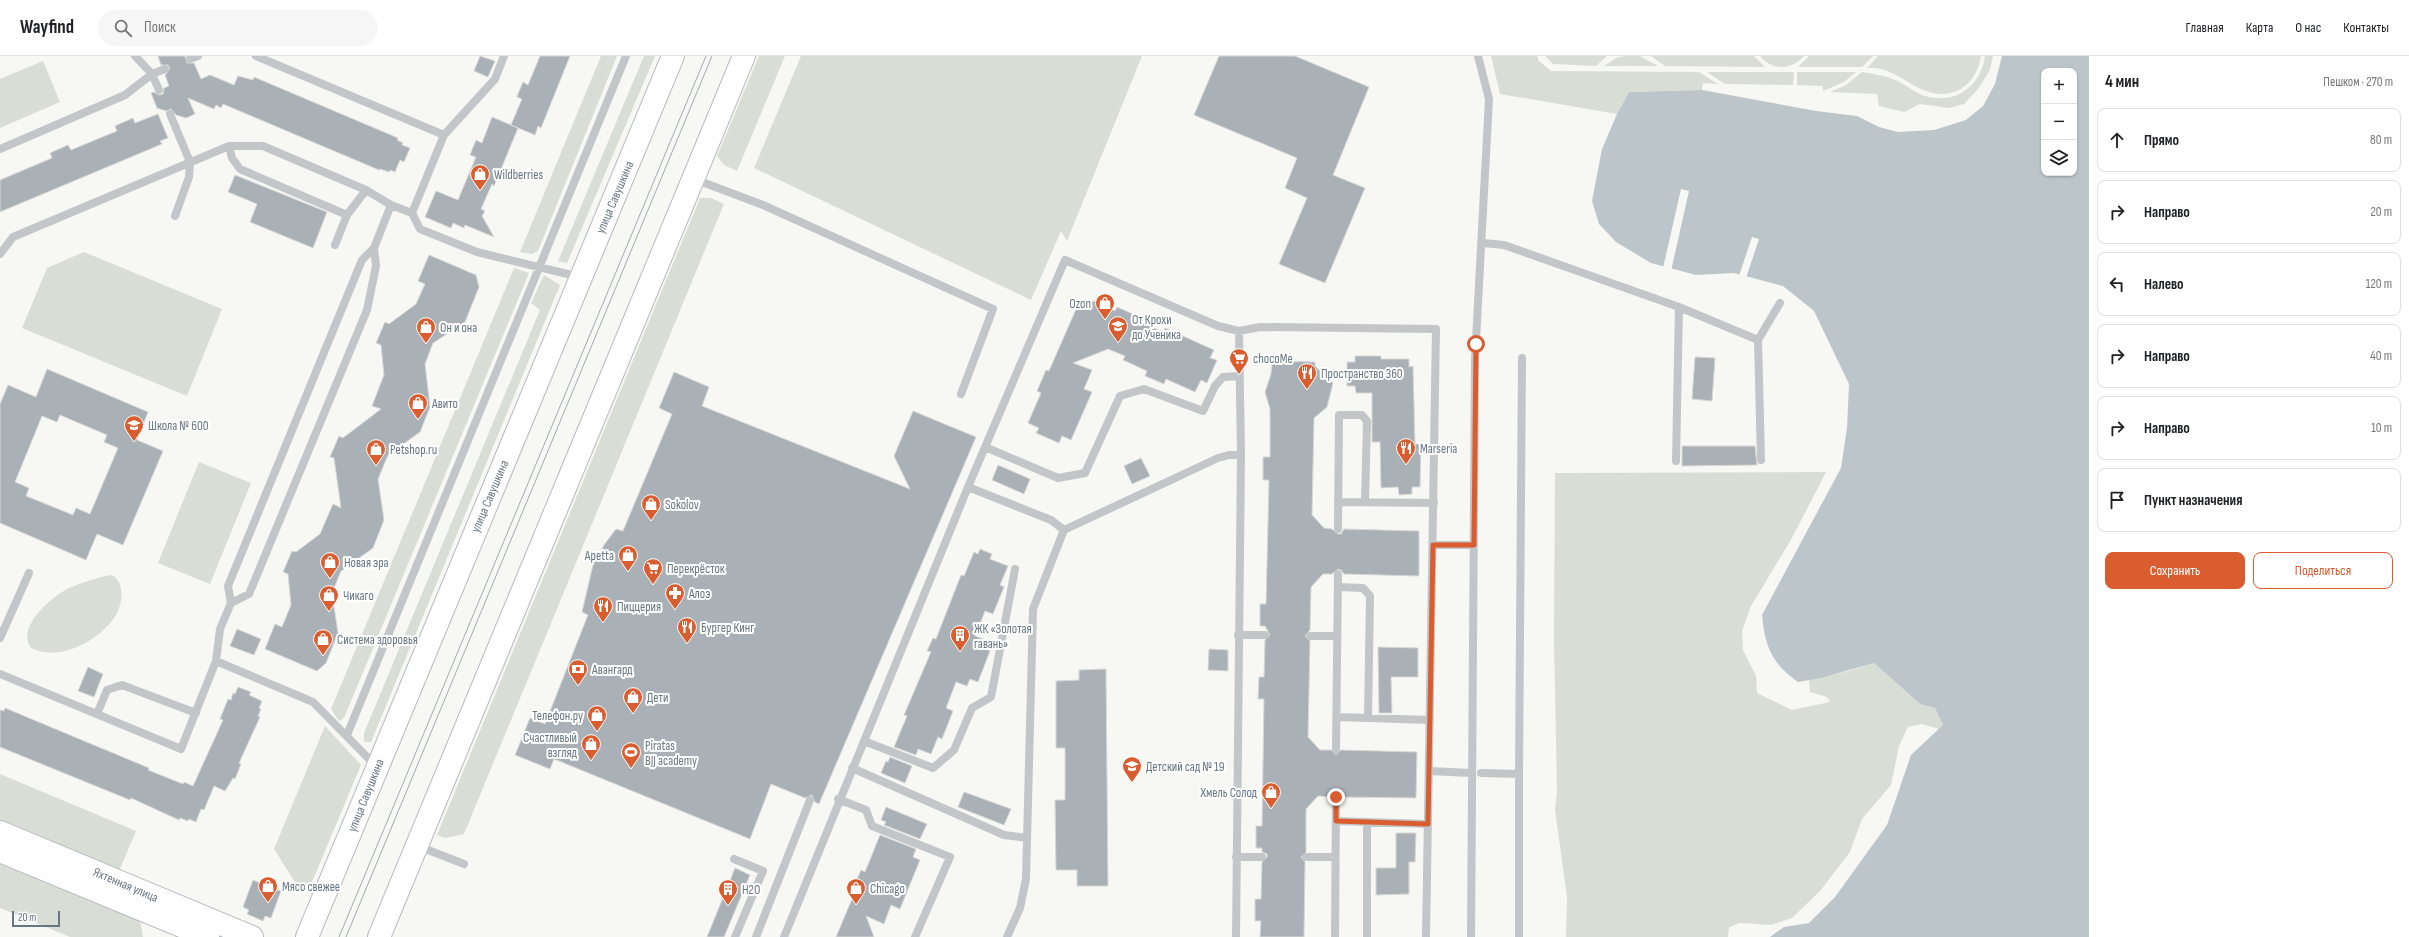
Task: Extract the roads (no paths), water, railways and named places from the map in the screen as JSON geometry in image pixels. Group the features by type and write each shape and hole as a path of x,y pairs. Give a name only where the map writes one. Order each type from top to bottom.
{"main road":[{"name":"улица Савушкина","path":"307,937 673,56"},
{"path":"379,937 744,56"},
{"name":"Яхтенная улица","path":"0,832 252,937"},
{"name":"Яхтенная улица","path":"0,851 184,932 208,937"}],"lane":[{"path":"135,56 152,74 159,90"},
{"path":"190,59 198,56"},
{"path":"256,56 444,135"},
{"path":"412,213 444,135 495,79 504,56"},
{"path":"347,735 626,56"},
{"path":"1471,937 1475,359 1483,242 1489,99 1478,56"},
{"path":"0,149 125,95 152,74 165,69"},
{"path":"170,114 190,162 188,177 175,216"},
{"path":"0,254 13,238 190,162 229,146 263,146 366,190 391,205 412,213 420,229 476,252 540,266 581,278"},
{"path":"229,146 232,158 240,169 347,215"},
{"path":"693,179 763,205 993,309 961,394"},
{"path":"335,245 347,215 366,190"},
{"path":"0,674 181,749 216,661 220,629 231,603 228,586 362,260 374,248 391,205"},
{"path":"1483,242 1504,245 1679,307 1758,340"},
{"path":"231,603 249,594 367,310 376,266 374,248"},
{"path":"784,937 838,799 864,741 985,446 1065,260 1218,326 1239,331 1260,327 1436,329 1426,937"},
{"path":"1761,460 1758,340 1780,303"},
{"path":"1676,462 1679,307"},
{"path":"1236,937 1241,455 1239,331"},
{"path":"1519,937 1522,358"},
{"path":"985,446 1058,478 1085,473 1120,396 1144,389 1203,411 1215,386 1223,377 1240,376"},
{"path":"1338,529 1339,415 1362,415 1367,421 1365,502"},
{"path":"1008,937 1024,893 1027,838 1032,609 1064,530 1218,458 1230,455 1241,455"},
{"path":"968,487 1050,520 1064,530"},
{"path":"1338,502 1434,503"},
{"path":"1433,545 1474,545"},
{"path":"864,741 933,768 954,750 972,708 991,698 1015,569"},
{"path":"0,638 29,573"},
{"path":"1336,750 1338,574"},
{"path":"1338,587 1363,588 1370,596 1368,718"},
{"path":"1238,635 1265,635"},
{"path":"1310,636 1337,636"},
{"path":"216,661 313,702 377,766"},
{"path":"97,714 107,690 122,685 196,713"},
{"path":"1337,717 1430,720"},
{"path":"852,768 1004,835 1027,838"},
{"path":"1429,771 1471,773"},
{"path":"1482,773 1519,774"},
{"path":"1335,937 1336,797"},
{"path":"838,799 866,810 872,826 950,857 915,937"},
{"path":"756,937 810,800"},
{"path":"1336,821 1428,824"},
{"path":"1367,822 1367,937"},
{"path":"417,845 464,864"},
{"path":"1236,857 1262,857"},
{"path":"1306,857 1335,857"},
{"path":"734,859 763,871 735,937"}],"tram line":[{"path":"339,937 706,56"},
{"path":"346,937 712,56"}],"place":[{"name":"Wildberries","path":"480,191"},
{"name":"Ozon","path":"1105,320"},
{"name":"От Крохи до Ученика","path":"1118,343"},
{"name":"Он и она","path":"426,344"},
{"name":"chocoMe","path":"1239,375"},
{"name":"Пространство 360","path":"1307,390"},
{"name":"Авито","path":"418,420"},
{"name":"Школа № 600","path":"134,442"},
{"name":"Marseria","path":"1406,465"},
{"name":"Petshop.ru","path":"376,466"},
{"name":"Sokolov","path":"651,521"},
{"name":"Apetta","path":"628,572"},
{"name":"Новая эра","path":"330,579"},
{"name":"Перекрёсток","path":"653,585"},
{"name":"Алоэ","path":"675,610"},
{"name":"Чикаго","path":"329,612"},
{"name":"Пиццерия","path":"603,623"},
{"name":"Бургер Кинг","path":"687,644"},
{"name":"ЖК «Золотая гавань»","path":"960,652"},
{"name":"Cистема здоровья","path":"323,656"},
{"name":"Авангард","path":"578,686"},
{"name":"Дети","path":"633,714"},
{"name":"Телефон.ру","path":"597,732"},
{"name":"Счастливый взгляд","path":"591,761"},
{"name":"Piratas BJJ academy","path":"631,769"},
{"name":"Детский сад № 19","path":"1132,783"},
{"name":"Хмель Солод","path":"1271,809"},
{"name":"Мясо свежее","path":"268,903"},
{"name":"Chicago","path":"856,905"},
{"name":"H2O","path":"728,906"}]}
